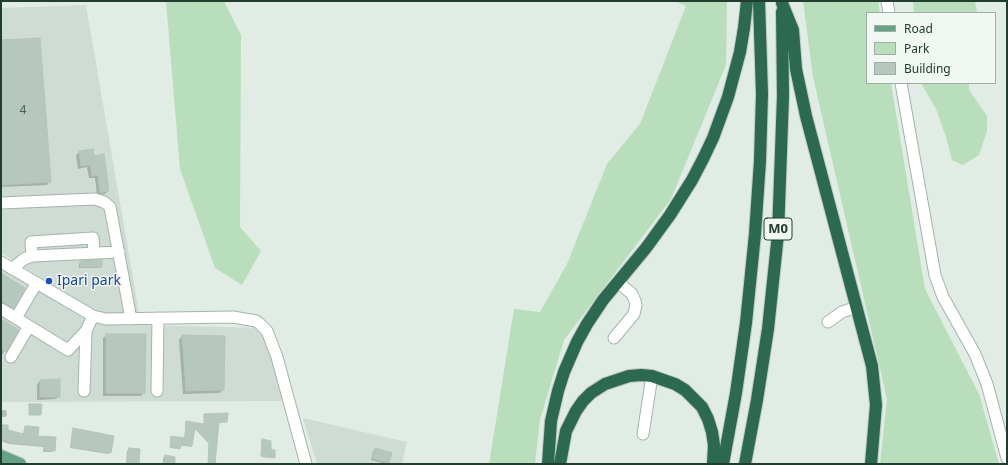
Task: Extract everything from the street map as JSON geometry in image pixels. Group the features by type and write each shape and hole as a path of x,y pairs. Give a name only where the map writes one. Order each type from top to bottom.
{"highway":[{"path":"548,464 551,421 558,391 570,356 587,324 603,300 664,225 703,159 721,117 735,74 744,28 747,1"},
{"name":"M0","path":"723,464 727,448 746,323 755,234 760,161 762,94 759,1"},
{"path":"782,2 793,30 796,69 806,116 858,307 872,366 875,424 871,464"},
{"name":"M0","path":"746,459 768,329 778,234 783,96 782,2"},
{"path":"560,464 566,431 583,401 596,390 616,380 629,376 652,376 675,384 685,390 702,407 712,432 714,445 713,464"}],"main road":[{"path":"1,456 20,464"}],"street":[{"path":"887,1 889,12"},
{"path":"901,84 935,275 943,297 975,354 987,384 1007,458"},
{"path":"1,203 95,199 104,202 110,207 131,319"},
{"path":"12,269 24,259 32,256 31,242 94,238 94,253 119,252"},
{"path":"1,262 36,284 93,316 106,319 240,317 256,321 264,326 277,357 306,464"},
{"path":"614,338 634,314 636,305 632,294 618,282"},
{"path":"16,318 36,284"},
{"path":"828,322 842,312 858,307"},
{"path":"1,309 68,350 86,330 93,316"},
{"path":"156,391 158,318"},
{"path":"11,357 29,326"},
{"path":"84,391 86,330"},
{"path":"643,434 652,376"}],"shaded area":[{"path":"86,5 139,313 109,314 90,308 1,253 1,8"},
{"path":"1,267 96,324 268,328 284,401 1,402"},
{"path":"303,418 407,442 402,464 317,464"}],"green space":[{"path":"166,1 224,1 241,35 240,227 261,251 242,285 215,268 180,169"},
{"path":"675,1 727,1 726,65 671,199 564,340 540,420 535,464 489,464 514,309 540,312 567,264 607,164 640,124 686,6"},
{"path":"803,1 878,1 880,12 866,12 866,84 891,84 925,289 979,394 999,464 880,464 887,399 813,77"},
{"path":"913,1 975,1 977,12 914,12"},
{"path":"922,84 969,84 969,90 987,116 987,131 979,155 963,165 952,160 936,109"}],"building":[{"path":"40,38 51,182 1,185 1,40"},
{"path":"93,149 94,156 104,154 109,191 100,193 98,175 92,176 90,165 81,166 79,151"},
{"path":"102,260 102,267 80,267 80,261"},
{"path":"1,273 25,288 14,308 1,301"},
{"path":"1,319 19,330 6,352 1,349"},
{"path":"106,334 146,334 145,393 106,393"},
{"path":"182,335 225,336 224,390 186,391"},
{"path":"60,379 60,397 40,397 40,380"},
{"path":"29,404 42,404 41,415 29,415"},
{"path":"228,413 227,422 219,422 215,464 208,464 209,443 195,428 192,446 181,445 180,449 170,447 171,436 185,438 186,421 204,424 204,414"},
{"path":"1,425 8,425 8,430 24,434 25,426 39,427 38,436 56,437 55,451 44,450 44,446 11,442 1,439"},
{"path":"73,428 114,436 111,453 71,447"},
{"path":"262,439 271,441 271,450 275,450 275,458 261,456"},
{"path":"129,448 140,449 139,464 127,464"},
{"path":"375,448 392,453 389,463 372,458"},
{"path":"165,455 175,457 175,464 164,464"}],"place":[{"name":"Ipari park","path":"49,281"}]}
